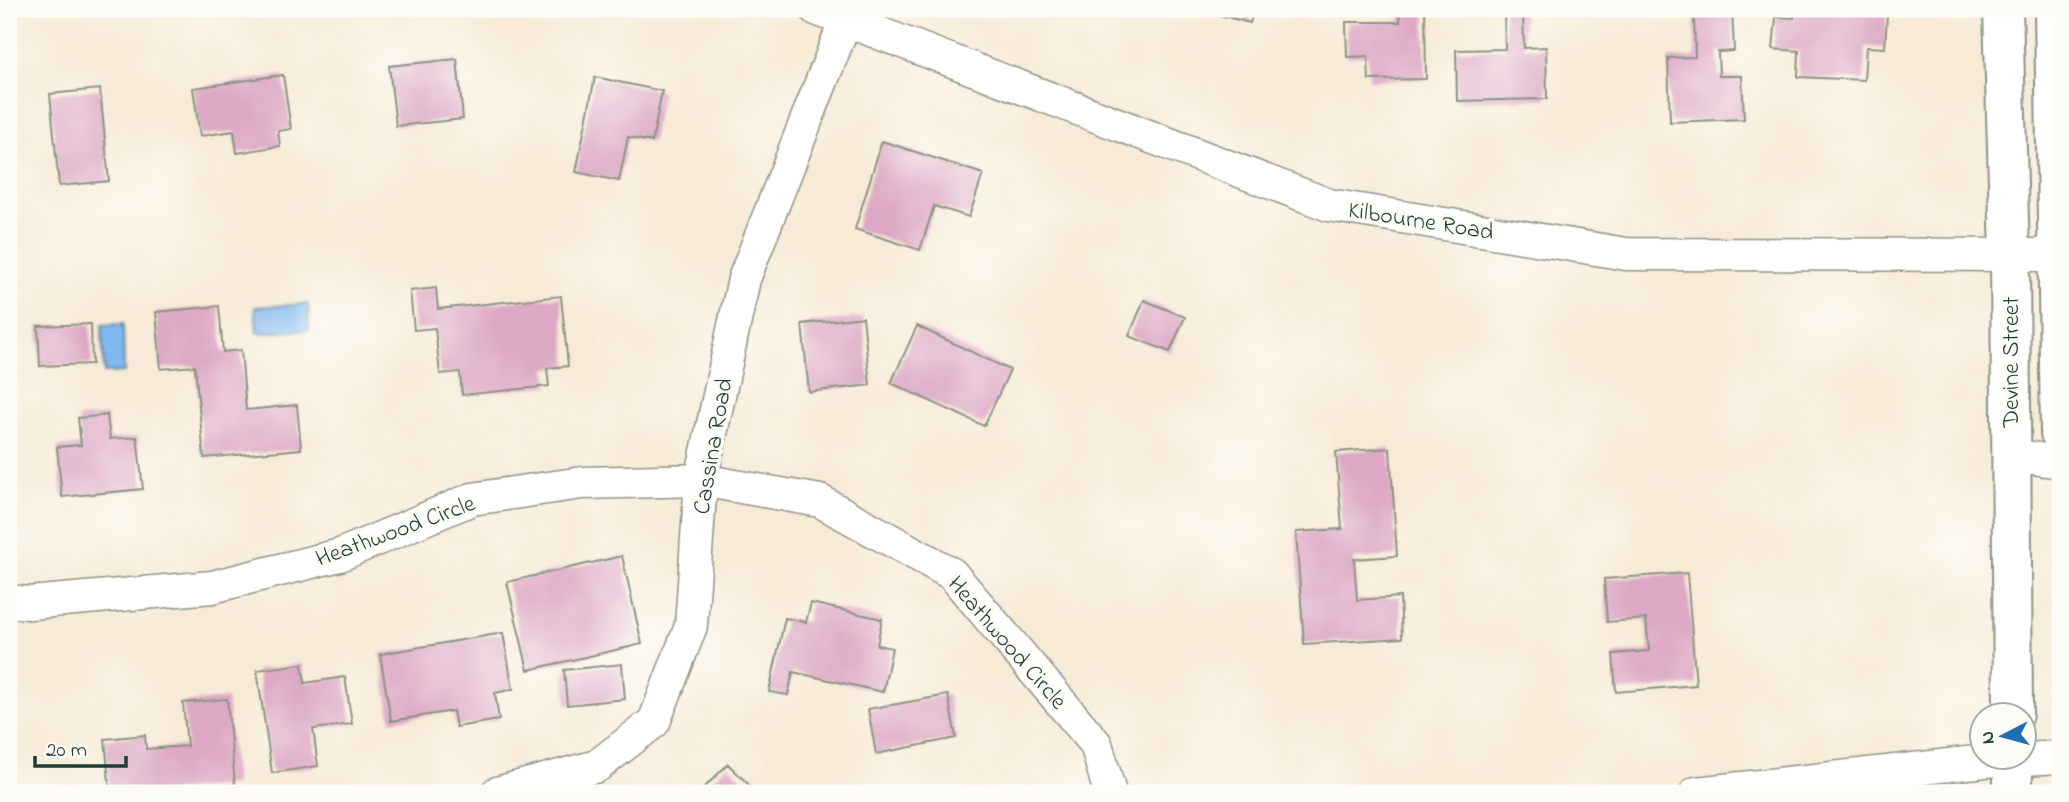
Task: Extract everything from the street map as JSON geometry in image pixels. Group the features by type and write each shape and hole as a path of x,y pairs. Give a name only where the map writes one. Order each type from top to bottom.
{"main road":[{"name":"Devine Street","path":"2003,9 2010,255 2013,700"},
{"name":"Devine Street","path":"2056,22 2060,433"}],"street":[{"name":"Kilbourne Road","path":"816,9 849,14 1329,205 1626,254 2059,255"},
{"name":"Cassina Road","path":"497,793 597,766 654,722 691,626 701,480 744,279 849,14"},
{"path":"2011,455 2060,462"},
{"name":"Heathwood Circle","path":"9,601 29,603 212,587 340,555 472,499 582,483 701,480 820,502 952,574 1096,744 1110,793"},
{"path":"2038,763 2060,757"},
{"path":"1696,793 1968,763"}],"water":[{"path":"308,304 309,330 257,333 255,307"},
{"path":"123,324 124,372 104,373 102,325"}],"building":[{"path":"1196,9 1254,9 1250,23"},
{"path":"1400,9 1425,9 1426,79 1369,80 1368,56 1347,57 1346,22 1400,22"},
{"path":"1504,9 1523,9 1524,48 1546,47 1547,99 1457,101 1456,50 1505,49"},
{"path":"1732,9 1734,51 1718,52 1719,76 1742,76 1744,119 1670,122 1668,58 1695,57 1694,10"},
{"path":"1795,9 1866,9 1866,12 1887,13 1885,48 1866,47 1864,80 1798,77 1799,51 1773,49 1776,17 1794,18"},
{"path":"457,59 463,119 396,126 389,66"},
{"path":"283,75 291,129 278,131 280,146 237,153 234,131 200,136 193,88"},
{"path":"595,77 662,91 652,142 628,137 619,181 576,172"},
{"path":"100,89 109,181 59,186 50,94"},
{"path":"11,139 14,171 9,171"},
{"path":"882,141 983,174 969,217 934,206 920,250 855,229"},
{"path":"436,288 438,309 561,296 568,366 547,368 549,386 462,395 460,372 440,374 435,328 414,330 410,291"},
{"path":"1144,300 1185,317 1170,352 1129,336"},
{"path":"219,306 223,352 241,350 246,410 297,405 301,449 204,458 195,366 161,369 156,312"},
{"path":"863,317 870,385 809,392 802,324"},
{"path":"91,324 92,364 40,366 38,326"},
{"path":"917,326 1010,370 984,426 891,383"},
{"path":"107,415 110,439 137,437 143,489 62,497 57,447 81,445 78,418"},
{"path":"1390,448 1397,556 1354,559 1357,600 1400,597 1402,638 1304,644 1296,532 1342,529 1336,452"},
{"path":"622,556 642,644 528,670 507,582"},
{"path":"1687,573 1696,685 1616,692 1613,654 1649,651 1646,619 1607,622 1604,579"},
{"path":"811,603 882,619 877,645 892,648 883,692 793,672 788,695 769,692 785,618 806,622"},
{"path":"503,633 513,689 495,693 499,720 456,727 453,711 391,721 380,654"},
{"path":"302,664 305,683 345,677 352,724 313,729 318,766 272,773 257,670"},
{"path":"622,664 625,699 567,705 564,670"},
{"path":"948,695 956,738 876,754 868,709"},
{"path":"227,699 235,785 154,793 110,793 105,739 145,735 146,749 187,746 183,703"},
{"path":"728,764 757,793 699,793"}]}
